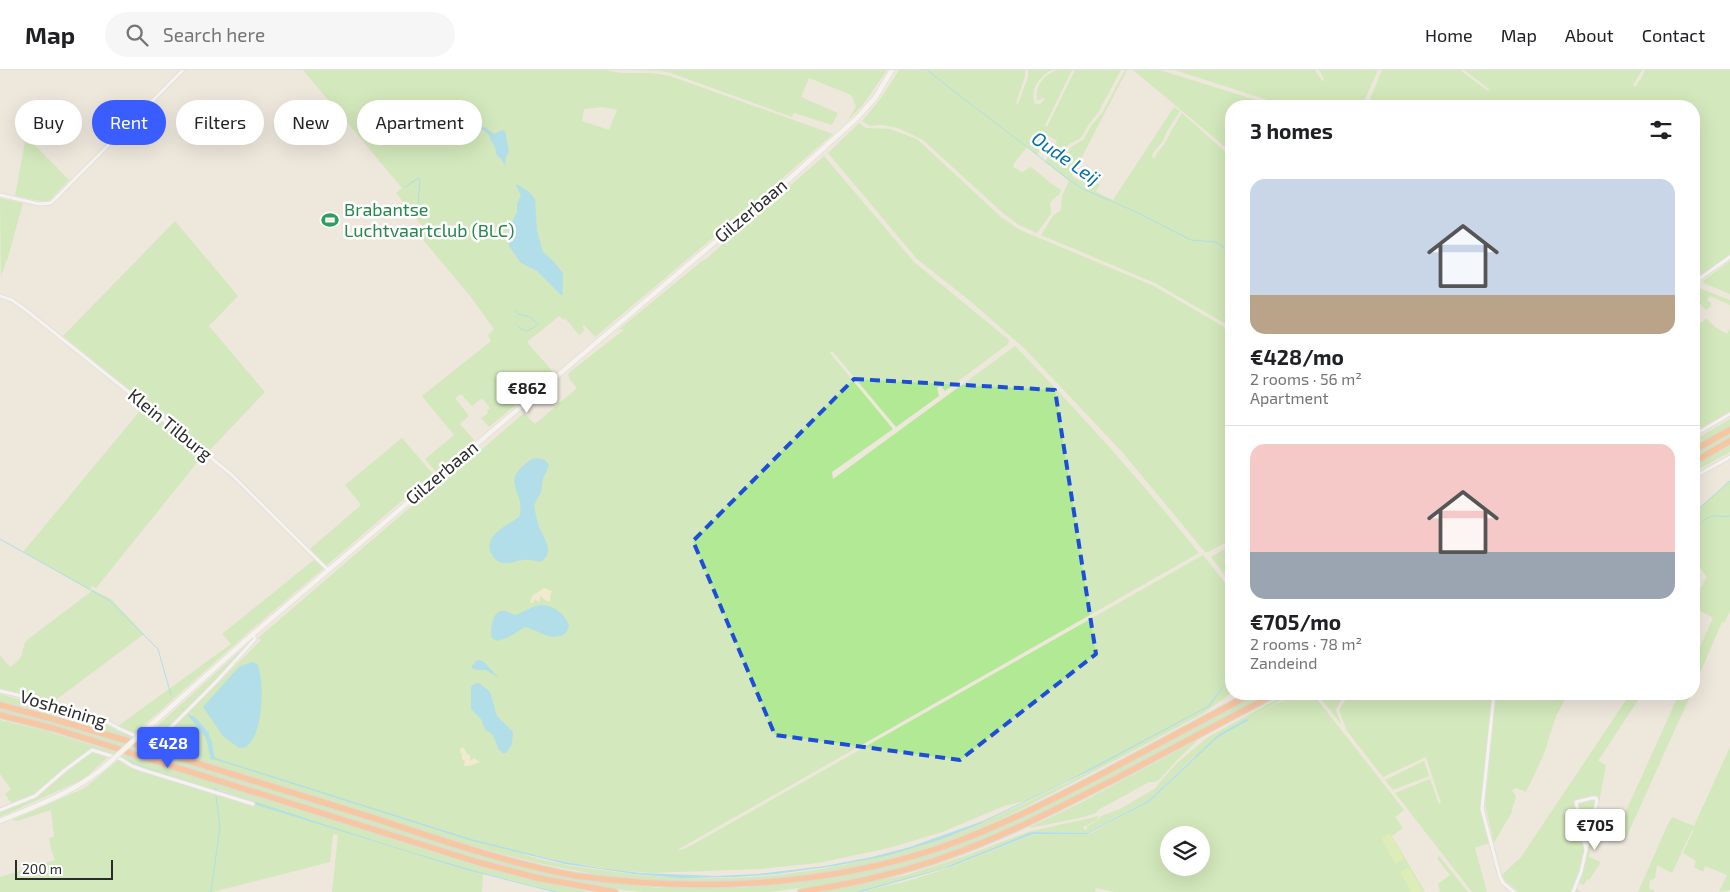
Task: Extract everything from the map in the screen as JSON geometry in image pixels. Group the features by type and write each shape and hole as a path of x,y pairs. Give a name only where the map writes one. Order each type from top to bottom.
{"highway":[{"path":"1700,447 1730,430"},
{"path":"1700,458 1730,441"},
{"path":"135,744 479,852 540,868 613,881 668,886 722,886 765,884 829,876 896,861 956,842 1057,797 1240,700"},
{"path":"801,892 876,877 968,849 1044,816 1264,700"},
{"path":"0,705 128,741"},
{"path":"0,715 52,728 119,749"},
{"path":"126,752 477,862 538,878 615,892"}],"street":[{"path":"0,195 39,204 51,203 183,70"},
{"name":"Gilzerbaan","path":"0,820 78,787 92,778 253,634 824,150 836,135 858,119 892,70"},
{"path":"1700,278 1730,257"},
{"name":"Klein Tilburg","path":"0,296 22,306 231,474 328,570"},
{"path":"1700,432 1730,414"},
{"path":"1700,474 1730,457"},
{"name":"Vosheining","path":"0,691 41,700 90,715 105,720 126,731 156,739 166,732 221,676 255,639 253,634"},
{"path":"1493,700 1482,809 1500,878 1514,892"},
{"path":"0,810 35,796 92,750 121,759 135,768 253,804"},
{"path":"1573,892 1581,872 1586,850 1597,800 1596,798 1576,802 1586,850"}],"highlighted area":[{"path":"854,379 1055,390 1096,654 960,760 775,735 693,541"}],"green space":[{"path":"303,70 606,70 620,73 651,73 670,76 833,134 595,337 584,325 582,326 585,330 579,335 565,318 564,320 559,316 527,342 554,373 489,427 481,418 488,413 487,411 490,408 482,398 472,406 461,394 455,398 469,416 460,424 474,440 436,472 425,459 454,435 422,396 491,341 488,335 494,329 470,296 424,241 421,225 396,193 402,188 366,145 482,145 482,100 357,100 357,134 347,122 347,100 328,100","holes":["603,107 617,110 609,130 582,121 584,109"]},
{"path":"636,70 887,70 863,105 848,120 856,106 851,95 809,78 801,97 838,113 832,125 794,113 792,117 671,73"},
{"path":"899,70 1025,70 1025,76 1016,103 1018,104 1028,77 1028,70 1052,70 1043,75 1033,93 1035,104 1040,104 1045,99 1037,101 1037,90 1045,77 1059,70 1072,70 1045,125 1047,127 1075,70 1121,70 1099,111 1081,138 1069,144 1066,149 1068,151 1083,140 1091,126 1102,113 1125,70 1127,70 1072,176 1078,180 1100,184 1096,192 1113,200 1174,107 1180,111 1152,157 1155,158 1182,113 1225,152 1225,324 1155,283 1041,235 1053,216 1061,210 1062,196 1069,181 1045,162 1057,141 1049,136 1037,155 1027,147 1013,167 1022,172 1031,167 1061,190 1059,195 1050,203 1051,214 1037,233 1019,225 1004,214 923,140 898,128 882,125 870,126 862,121 881,98"},
{"path":"1133,70 1160,70 1256,100 1225,100 1225,147"},
{"path":"1174,70 1315,70 1322,81 1324,79 1319,70 1378,70 1365,100 1268,100"},
{"path":"1382,70 1460,70 1488,91 1489,89 1464,70 1642,70 1633,85 1635,87 1645,70 1730,70 1730,255 1700,277 1700,100 1370,100"},
{"path":"859,123 866,128 890,129 917,139 1001,217 1020,230 1154,286 1225,327 1225,543 1205,552 1123,453 1024,348 969,300 917,259 828,153"},
{"path":"24,145 35,145 69,180 46,202 15,196"},
{"path":"824,156 914,262 1009,340 1008,344 945,391 941,386 937,388 939,396 896,427 832,351 830,353 893,429 832,472 833,479 1015,346 1110,448 1199,553 677,850 692,845 1203,555 1225,582 1225,697 1204,713 1023,808 991,824 942,843 866,864 828,872 749,881 710,883 631,879 564,869 499,853 434,835 140,741 140,738 134,736 133,739 70,719 0,701 0,694 96,721 123,734 113,726 0,692 102,720 148,740 157,740 166,735 261,640 258,638 472,454 473,457 524,413 535,424 577,388 570,380 568,374 625,329 618,330","holes":["1098,766 1063,785 990,819 939,839 887,855 781,874 727,878 672,877 581,867 523,854 613,870 651,873 759,869 818,863 889,848 942,832 1004,806 1026,801"]},
{"path":"0,198 23,203 1,277"},
{"path":"175,221 238,296 209,326 265,392 207,453 63,336"},
{"path":"1730,261 1730,294 1703,283 1703,281"},
{"path":"1700,288 1730,300 1730,305 1710,296 1707,300 1711,303 1711,306 1706,310 1700,304"},
{"path":"1706,318 1715,327 1727,334 1730,329 1730,412 1700,430 1700,322"},
{"path":"144,406 204,454 96,588 92,586 90,590 23,552"},
{"path":"1730,419 1730,426 1700,443 1700,436"},
{"path":"1730,433 1730,439 1700,456 1700,450"},
{"path":"402,438 433,474 326,566 310,549 361,505 345,485"},
{"path":"1730,446 1730,452 1700,469 1700,463"},
{"path":"1730,480 1730,611 1724,623 1722,622 1700,673 1700,647 1713,618 1700,611 1700,588 1707,577 1700,568 1700,508"},
{"path":"1225,549 1225,575 1211,557"},
{"path":"315,559 324,568 135,733 118,726 231,644 222,634"},
{"path":"93,590 111,599 144,634 53,702 0,689 0,655 10,667 16,663 27,640"},
{"path":"250,642 162,734 155,737 146,736"},
{"path":"1247,700 1259,700 1068,801 993,836 948,853 892,870 824,885 768,892 643,892 590,886 544,877 482,861 129,750 133,745 452,847 587,880 657,888 739,888 790,884 844,876 901,862 957,844 1004,825 1057,800"},
{"path":"1275,700 1282,700 1255,715 1284,700 1318,700 1404,810 1395,817 1403,828 1392,836 1425,892 1115,892 1096,888 1095,892 859,892 904,882 949,868 1034,834 1089,834 1149,802 1196,758 1195,756 1148,801 1087,833 1032,832 953,865 903,880 855,892 821,892 906,875 962,857 1028,832 1099,816 1097,820 1083,827 1085,830 1087,826 1097,821 1101,816 1120,809 1156,788 1177,763 1208,737"},
{"path":"1322,700 1341,700 1336,710 1341,724"},
{"path":"1345,700 1491,700 1481,804 1490,843 1475,848 1487,892 1472,892 1395,793 1430,779 1439,804 1441,803 1426,757 1383,777 1347,731 1339,710"},
{"path":"1495,700 1565,700 1556,716 1544,754 1526,792 1516,788 1512,790 1516,797 1512,812 1494,843 1485,805"},
{"path":"1626,700 1638,700 1598,761 1606,765 1589,857 1601,862 1584,885 1579,883 1576,888 1581,892 1519,892 1505,881 1502,875 1521,857"},
{"path":"1676,700 1688,700 1626,838 1616,833"},
{"path":"0,708 125,743 123,748 0,713"},
{"path":"0,720 46,731 115,752 115,754 121,756 122,754 133,757 470,864 526,879 589,892 558,892 483,873 482,892 332,892 338,835 333,834 330,862 213,892 0,892 0,877 55,860 49,838 54,837 51,810 17,821 12,820 85,788 118,760 131,768 254,806 255,802 215,788 215,792 135,765 121,757 94,749 83,754 36,793 12,804 5,794 11,789 0,774"},
{"path":"1199,739 1159,780 1149,782 1098,810 1096,813 1030,828 1080,803"},
{"path":"1730,747 1730,890 1719,892 1727,875 1705,866 1703,872 1694,867 1696,861 1683,853 1692,830 1672,873 1657,865 1655,879 1650,880 1649,889 1654,890 1654,892 1638,892 1672,817 1694,826"},
{"path":"91,753 98,753 108,757 84,779 0,817 0,812 36,796 77,762"},
{"path":"1424,761 1429,776 1393,790 1385,780"},
{"path":"1390,833 1404,859 1395,864 1381,838"},
{"path":"1439,856 1468,892 1440,892 1438,884 1450,875 1437,858"},
{"path":"1409,867 1423,892 1411,892 1400,872"}],"sand":[{"path":"544,588 552,591 550,601 540,596 539,602 535,599 533,603 530,603 532,596"},
{"path":"461,747 470,755 470,761 474,758 480,762 464,766 465,761 462,759 460,752"}],"water":[{"path":"482,126 494,134 502,130 505,131 509,151 505,166 496,154 489,135"},
{"path":"517,184 529,192 535,199 537,231 543,252 563,273 562,296 537,271 521,263 509,246 510,226 517,212 517,204 521,195 516,186"},
{"path":"531,459 545,460 549,465 543,479 541,492 534,505 540,529 548,547 547,555 540,562 526,560 509,563 500,562 492,555 490,542 497,532 519,517 521,509 515,478 517,472 523,466"},
{"path":"540,605 549,606 565,617 569,626 566,633 555,637 525,627 507,638 496,641 492,638 492,625 497,613 505,611 516,615"},
{"path":"477,660 483,661 499,678 486,670 472,668"},
{"path":"252,662 257,664 260,671 262,693 260,717 254,737 247,746 239,748 223,736 203,707 239,667"},
{"path":"479,683 490,692 497,716 513,732 512,744 506,753 499,750 493,735 485,729 481,719 471,709 471,687"},
{"path":"1225,684 1210,706 1085,773 979,824 942,839 886,856 834,866 776,874 681,878 635,874 565,864 469,840 236,766 211,760 206,738 187,714 195,717 209,733 215,758 471,839 550,859 599,868 641,873 717,876 758,874 825,866 910,847 983,821 1067,781 1208,706"},
{"path":"1246,719 1249,720 1218,737 1149,802 1087,834 1033,834 950,867 861,892 855,892 944,868 1032,832 1087,833 1148,801 1218,735"},
{"path":"128,759 135,764 209,788 216,788 388,845 516,882 559,892 553,892 460,868 215,792 214,790 133,764"}],"waterway":[{"name":"Oude Leij","path":"927,70 1083,189 1134,211 1191,240 1216,242 1225,249"},
{"path":"405,187 418,178 420,179 418,206"},
{"path":"516,310 518,314 530,317 538,324"},
{"path":"517,325 527,331 536,326"},
{"path":"1700,508 1730,481"},
{"name":"Oude Leij","path":"1700,524 1711,517 1730,516"},
{"path":"0,539 110,601 158,649 171,695"},
{"path":"182,708 185,711"},
{"path":"211,892 220,826 216,796"}],"place":[{"name":"Brabantse Luchtvaartclub (BLC)","path":"330,220"}]}
